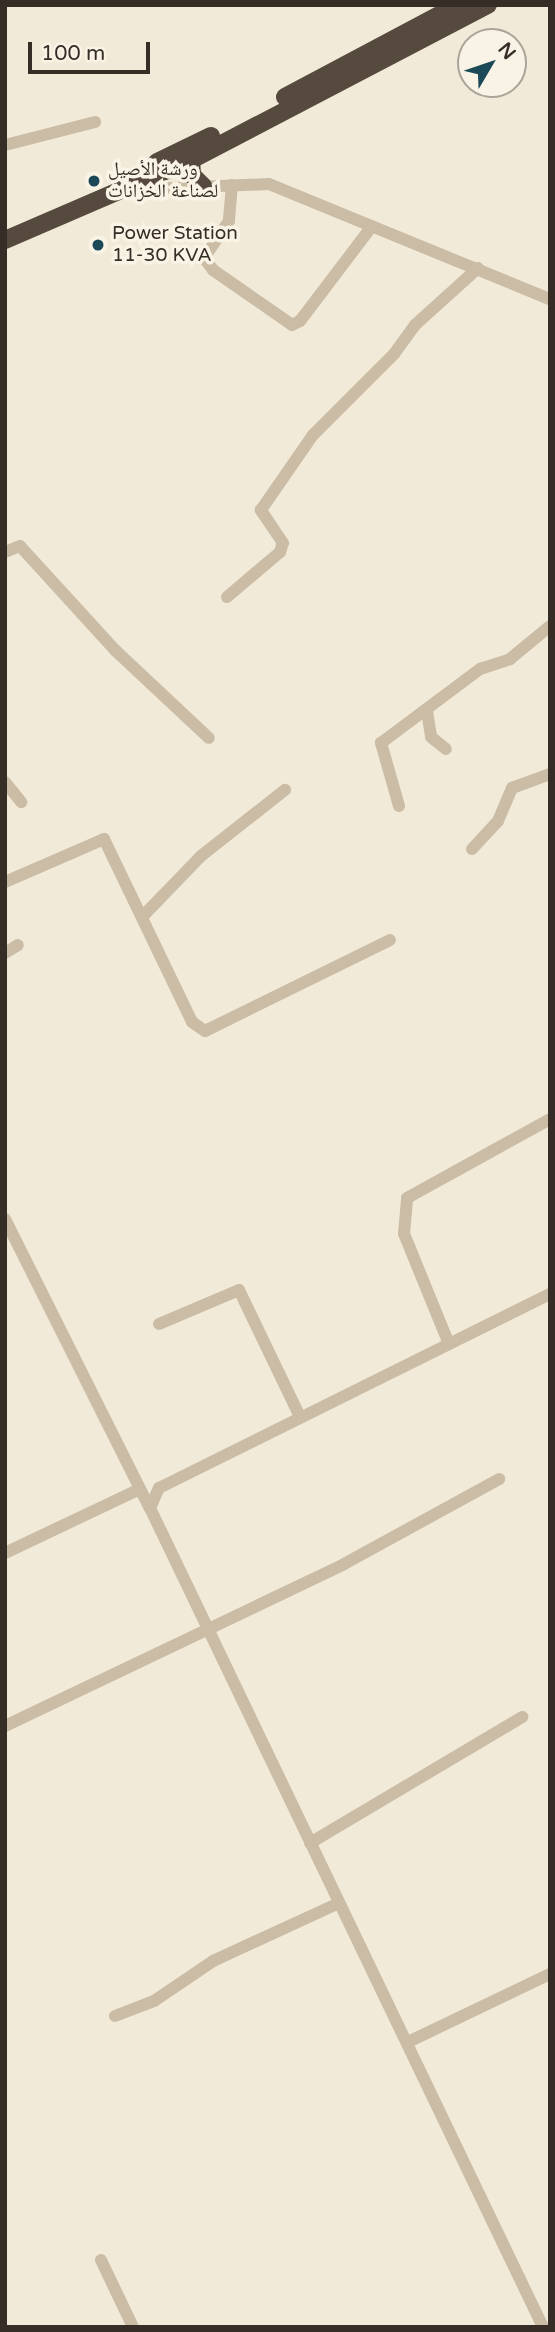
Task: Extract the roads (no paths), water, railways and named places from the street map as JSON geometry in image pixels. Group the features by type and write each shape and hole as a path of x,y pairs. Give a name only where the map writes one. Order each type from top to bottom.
{"highway":[{"path":"5,240 129,182 251,117 348,60 458,5"},
{"path":"5,228 191,160 488,5"},
{"path":"191,160 192,175 203,186"}],"street":[{"path":"5,145 94,122"},
{"path":"129,182 203,186 269,184 550,299"},
{"path":"232,185 229,221 204,258 213,270 292,324 300,321 372,226"},
{"path":"227,597 280,552 282,543 261,510 313,435 394,354 415,326 478,268"},
{"path":"5,552 20,546 116,652 209,738"},
{"path":"399,806 381,743 480,669 510,659 550,626"},
{"path":"427,711 431,737 446,749"},
{"path":"472,849 498,821 512,788 550,774"},
{"path":"5,782 21,802"},
{"path":"143,916 201,856 285,790"},
{"path":"5,882 104,838 192,1022 205,1031 390,940"},
{"path":"5,953 18,945"},
{"path":"449,1344 404,1234 407,1198 550,1119"},
{"path":"6,1222 150,1508 543,2327"},
{"path":"159,1324 239,1290 300,1417"},
{"path":"5,1553 139,1486 159,1488 550,1294"},
{"path":"5,1726 344,1564 499,1479"},
{"path":"150,1508 159,1488"},
{"path":"310,1843 522,1717"},
{"path":"116,2016 154,2001 213,1961 339,1903"},
{"path":"408,2042 550,1974"},
{"path":"101,2260 133,2327"}],"place":[{"name":"ورشة الأصيل لصناعة الخزانات","path":"94,181"},
{"name":"Power Station 11-30 KVA","path":"98,245"}]}
